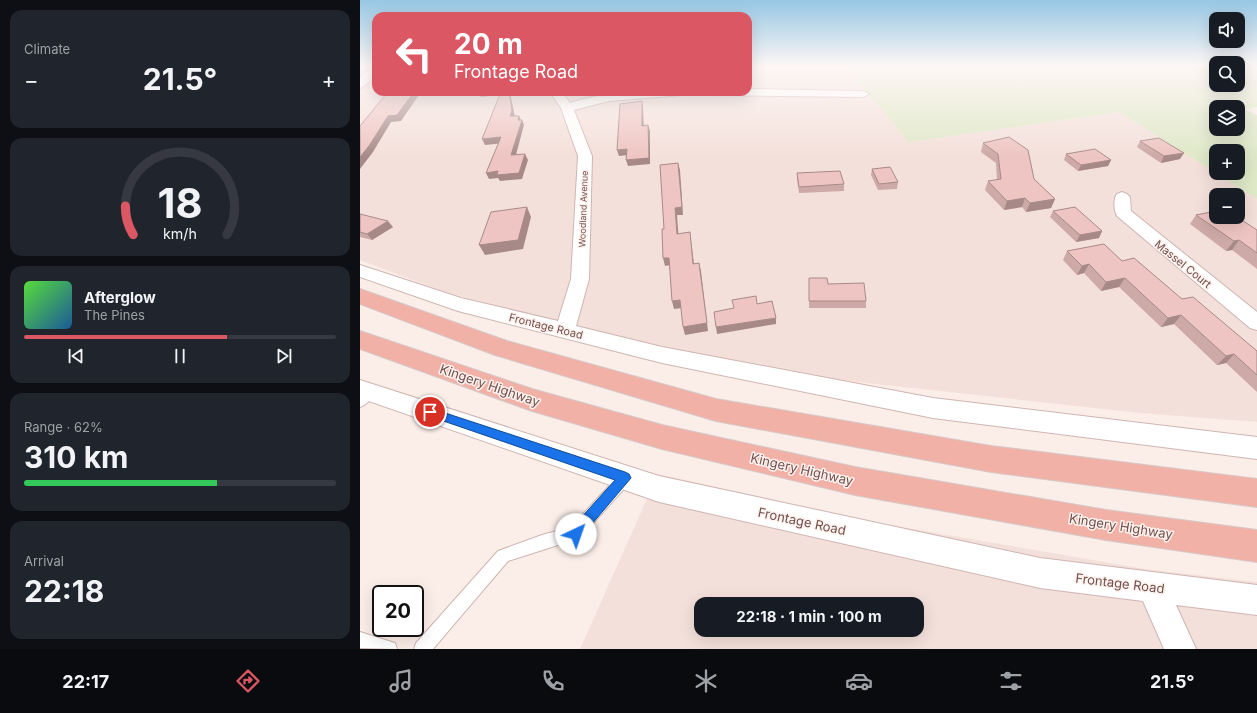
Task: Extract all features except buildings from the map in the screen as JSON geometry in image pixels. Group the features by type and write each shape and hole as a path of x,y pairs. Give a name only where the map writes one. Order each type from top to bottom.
{"highway":[{"path":"360,296 503,348 716,410 991,460 1257,493"},
{"name":"Kingery Highway","path":"360,340 532,400 662,437 855,481 1106,525 1257,546"}],"street":[{"name":"Woodland Avenue","path":"559,96 567,108 585,156 580,279 565,331"},
{"path":"567,108 579,103 638,96"},
{"name":"Massel Court","path":"1122,197 1123,214 1257,323"},
{"name":"Frontage Road","path":"360,271 458,304 662,356 933,408 1257,448"},
{"name":"Frontage Road","path":"363,394 659,489 1040,573 1257,600"},
{"path":"1152,586 1180,649"}],"lane":[{"path":"422,649 503,556 542,542 576,534 625,478"},
{"path":"360,640 389,649"}],"shaded area":[{"path":"360,96 871,96 909,142 1119,112 1209,169 1209,180 1227,180 1240,188 1209,188 1209,224 1245,224 1245,191 1257,199 1257,422 1140,413 803,376 576,328 442,291 360,260"},
{"path":"658,474 884,524 1145,569 1257,582 1257,649 580,649"}],"green space":[{"path":"871,96 1257,96 1257,107 1245,109 1245,100 1209,100 1209,136 1245,136 1245,109 1257,115 1257,199 1245,191 1245,188 1240,188 1227,180 1245,180 1245,144 1209,144 1209,169 1119,112 909,142"}],"route":[{"path":"430,412 625,478 576,534"}]}
